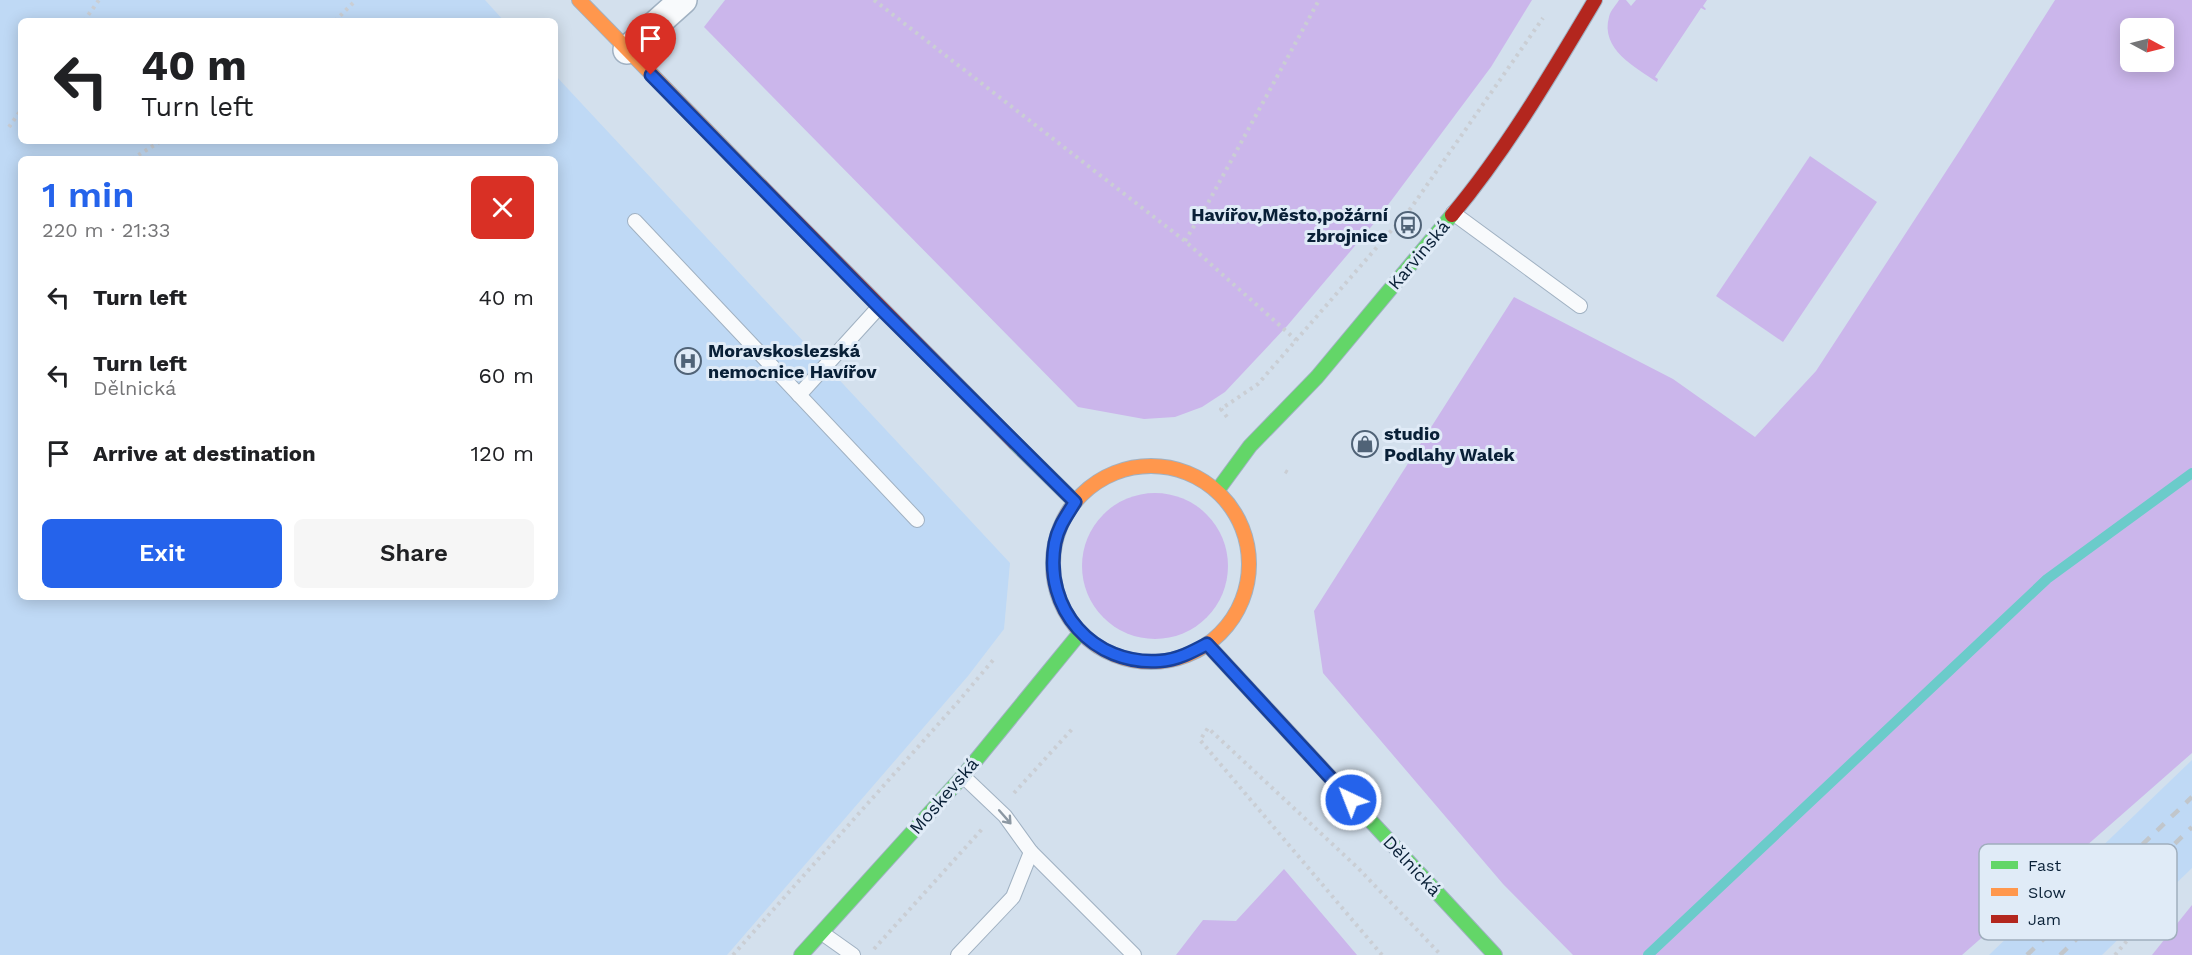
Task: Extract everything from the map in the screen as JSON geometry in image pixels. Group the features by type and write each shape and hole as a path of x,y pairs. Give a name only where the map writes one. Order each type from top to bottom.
{"street":[{"path":"579,0 879,307 1075,502"},
{"path":"627,50 683,0"},
{"name":"Karvinská","path":"1217,491 1250,446 1317,377 1473,190 1549,78 1595,0"},
{"path":"1163,466 1201,479 1217,491 1232,507 1242,527 1248,548 1249,570 1245,592 1224,630 1207,644 1185,656 1161,661 1137,661 1113,654 1080,633 1061,605 1053,563 1056,541 1063,520 1089,487 1124,469 1163,466"},
{"name":"Moskevská","path":"801,955 963,776 1080,633"},
{"name":"Dělnická","path":"1207,644 1495,955"}],"lane":[{"path":"1453,213 1580,306"},
{"path":"635,221 917,520"},
{"path":"798,395 879,307"},
{"path":"963,776 999,810 1031,852 1134,955"},
{"path":"958,955 1013,897 1031,852"},
{"path":"822,933 853,955"}],"path":[{"path":"86,18 99,0"},
{"path":"338,18 356,0"},
{"path":"874,0 1185,242 1296,340"},
{"path":"1185,242 1319,0"},
{"path":"1227,417 1221,409 1258,384 1411,208 1549,9"},
{"path":"9,127 18,114"},
{"path":"137,156 155,144"},
{"path":"1285,471 1290,474"},
{"path":"734,955 994,659"},
{"path":"869,955 1074,726"},
{"path":"1382,955 1200,740 1208,729 1358,868 1442,955"},
{"path":"2115,955 2128,940"}],"shaded area":[{"name":"Moravskoslezská nemocnice Havířov","path":"0,0 485,0 501,18 18,18 18,144 558,144 558,78 1010,563 1004,629 968,676 727,955 0,955"},
{"path":"725,0 1532,0 1491,67 1376,221 1287,326 1225,392 1202,407 1175,417 1144,419 1078,407 704,27"},
{"path":"1619,0 1626,0 1631,6 1636,0 1707,0 1703,6 1706,9 1701,8 1655,77 1658,79 1657,82 1621,56 1614,48 1608,28 1609,17"},
{"path":"2055,0 2192,0 2192,753 2088,844 1979,844 1979,940 1962,955 1573,955 1503,884 1323,673 1314,611 1514,297 1673,379 1755,437 1816,371"},
{"path":"1810,156 1877,202 1783,342 1716,296"},
{"path":"1155,493 1169,494 1183,499 1196,505 1207,514 1216,525 1222,538 1227,552 1227,580 1222,594 1216,607 1207,618 1196,627 1183,633 1169,638 1155,639 1141,638 1127,633 1114,627 1103,618 1094,607 1088,594 1083,580 1082,566 1083,552 1088,538 1094,525 1103,514 1114,505 1127,499 1141,494"},
{"path":"2192,760 2192,868 2177,882 2177,844 2105,844"},
{"path":"1284,869 1357,955 1176,955 1203,920 1236,921"},
{"path":"2192,905 2192,955 2152,955 2164,940 2177,940 2177,924"},
{"path":"2005,940 2118,940 2102,955 1989,955"}],"waterway":[{"path":"1648,955 2047,579 2192,473"}],"railway":[{"path":"2143,844 2192,797"},
{"path":"2174,844 2192,827"},
{"path":"2027,955 2043,940"},
{"path":"2060,955 2075,940"}],"traffic: fast":[{"path":"1217,491 1250,446 1317,377 1452,215"},
{"path":"1015,443 1075,502"},
{"path":"801,955 963,776 1080,633"},
{"path":"1367,817 1495,955"}],"traffic: slow":[{"path":"579,0 761,186"},
{"path":"1151,466 1179,470 1197,478 1213,488 1227,502 1245,536 1249,564 1245,592 1237,610 1227,626 1213,640 1179,658 1151,662 1123,658 1105,650 1089,640 1075,626 1057,592 1053,564 1057,536 1065,518 1075,502 1089,488 1123,470 1151,466"}],"traffic: jam":[{"path":"1452,215 1510,137 1595,0"},
{"path":"761,186 1015,443"},
{"path":"1207,644 1367,817"}],"place":[{"name":"Havířov,Město,požární zbrojnice","path":"1408,225"},
{"name":"Moravskoslezská nemocnice Havířov","path":"688,361"},
{"name":"studio Podlahy Walek","path":"1365,444"}],"route":[{"path":"651,75 1075,502 1063,520 1056,541 1053,563 1061,605 1080,633 1113,654 1137,661 1161,661 1185,656 1207,644 1351,800"}]}
